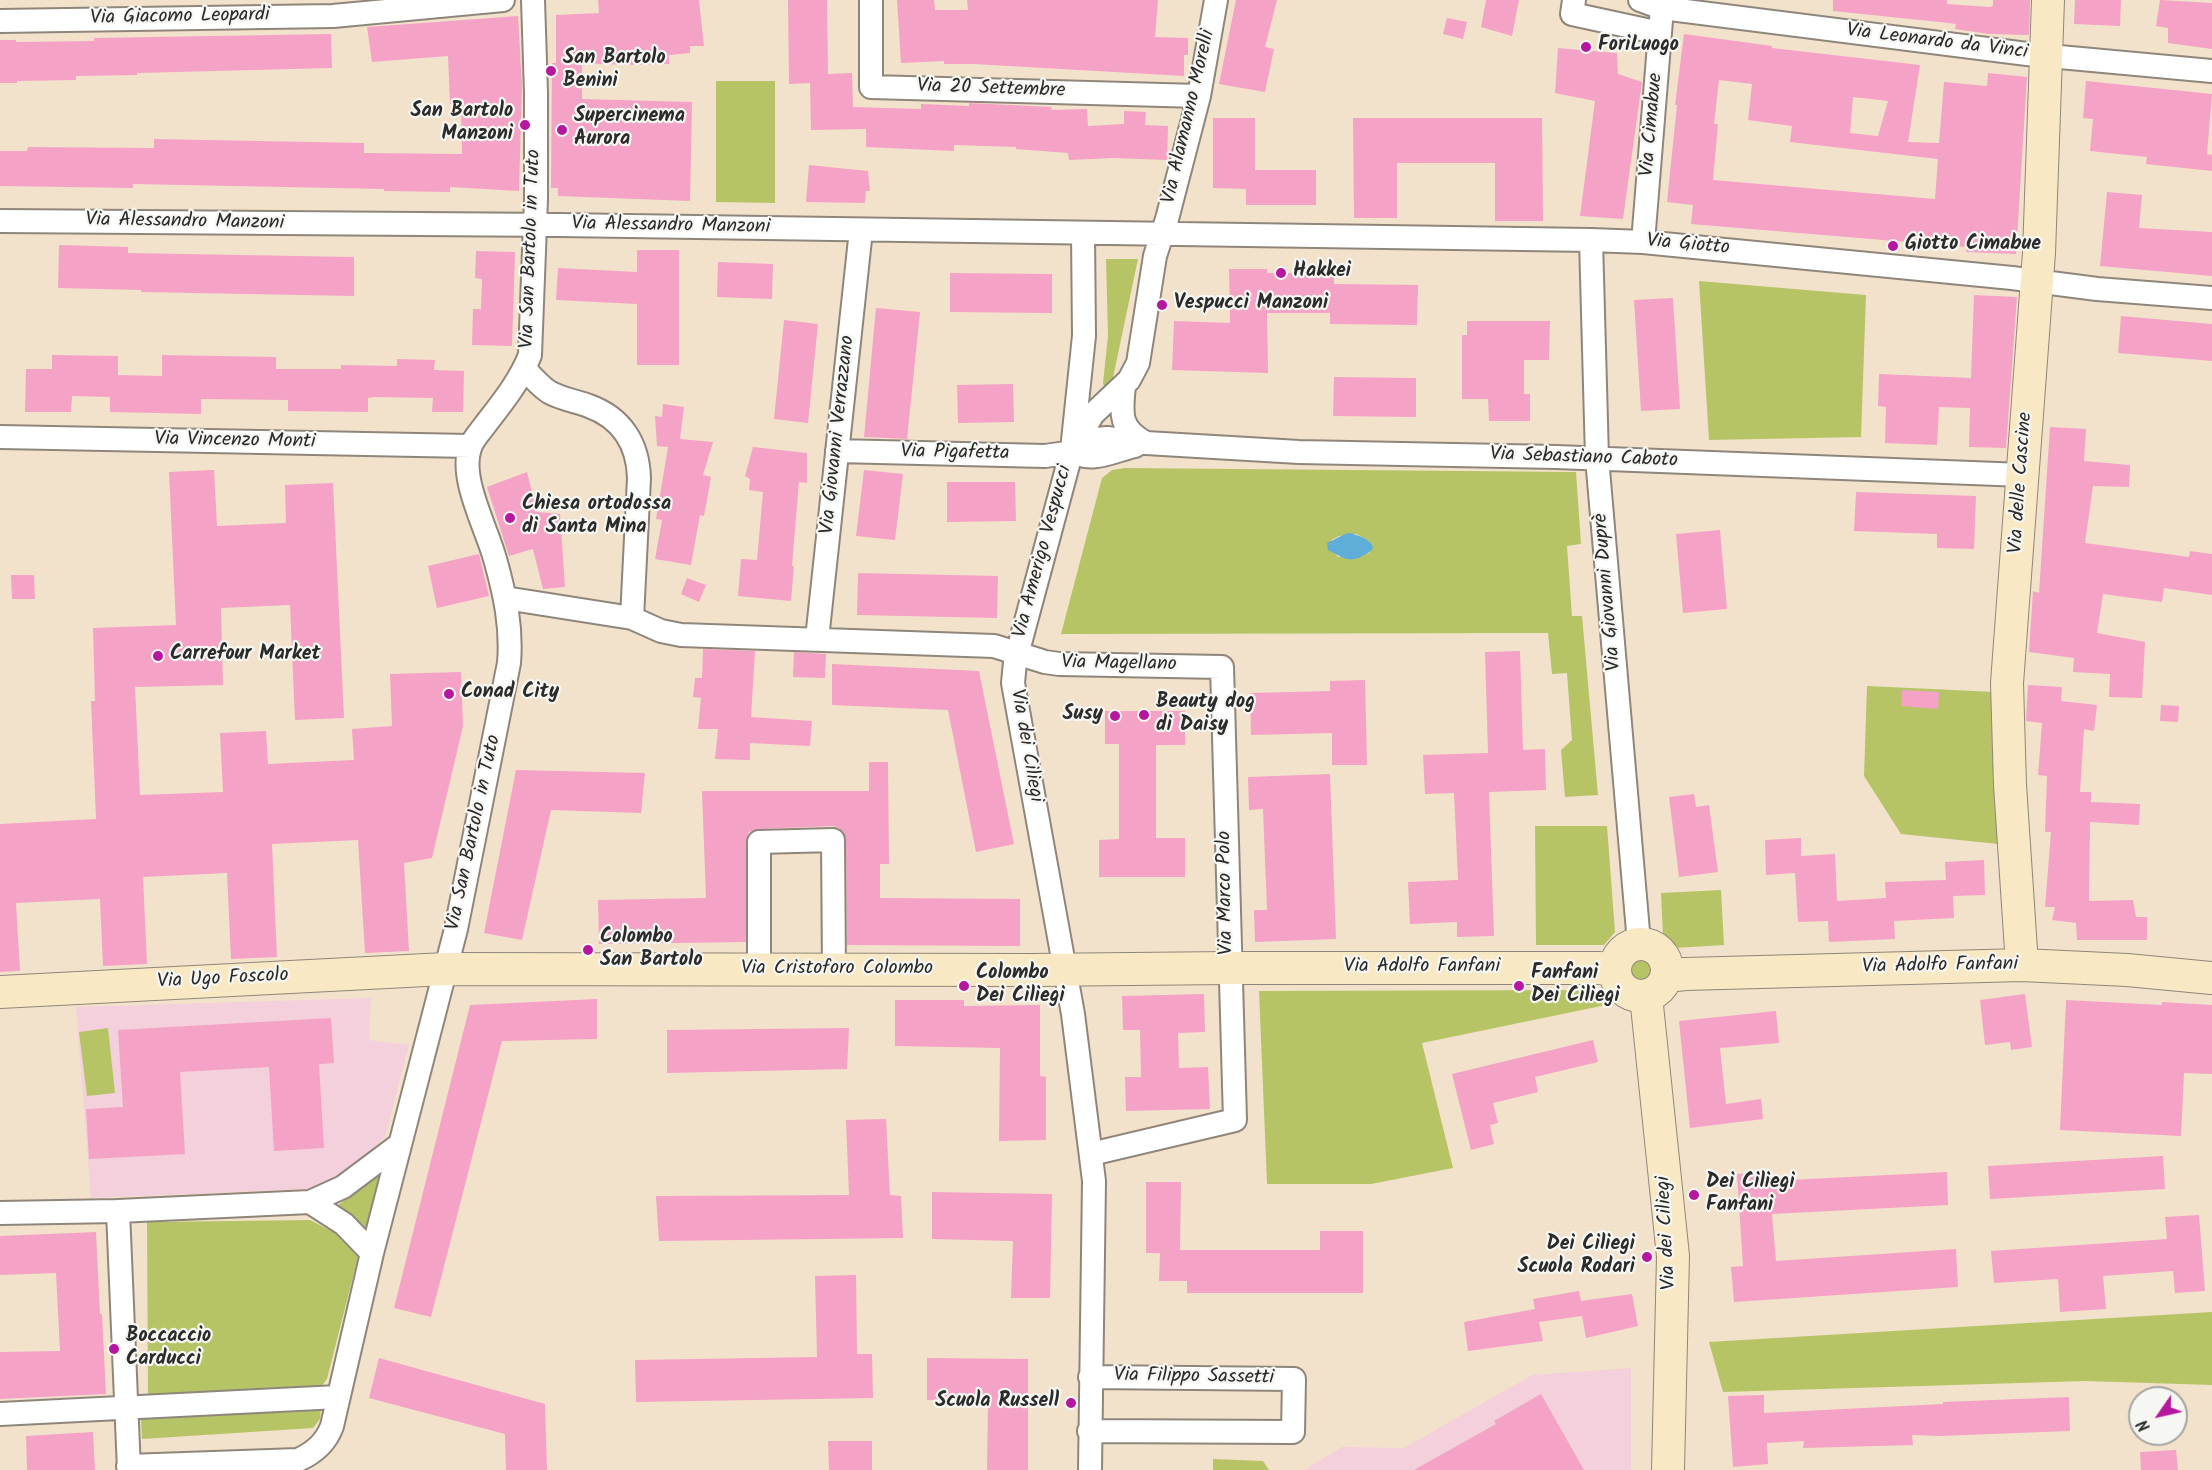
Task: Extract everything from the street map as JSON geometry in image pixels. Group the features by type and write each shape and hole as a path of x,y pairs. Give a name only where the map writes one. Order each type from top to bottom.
{"street":[{"name":"Via Giacomo Leopardi","path":"0,21 213,9 333,16 387,5 503,0"},
{"name":"Via San Bartolo in Tuto","path":"128,1468 298,1460 315,1451 329,1435 399,1145 446,969 509,663 510,632 505,598 495,558 473,494 467,462 470,446 525,369 530,355 535,226 536,93 533,0"},
{"name":"Via 20 Settembre","path":"872,0 871,87 1198,96"},
{"name":"Via Alamanno Morelli","path":"1162,233 1198,96 1216,0"},
{"path":"1574,0 1572,14 1660,33"},
{"name":"Via Leonardo da Vinci","path":"1640,0 1662,8 2046,56 2212,71"},
{"name":"Via delle Cascine","path":"2022,965 2010,785 2007,683 2036,282 2048,0"},
{"name":"Via Cimabue","path":"1643,242 1662,8"},
{"name":"Via Alessandro Manzoni","path":"0,221 1162,233"},
{"name":"Via Giovanni Verrazzano","path":"817,639 861,231"},
{"name":"Via Amerigo Vespucci","path":"1017,653 1072,450 1084,336 1083,233"},
{"name":"Via Giotto","path":"1162,233 1643,242 2097,289 2212,298"},
{"name":"Via Amerigo Vespucci","path":"1072,450 1086,422 1132,375 1138,363 1155,256 1162,233"},
{"name":"Via Giovanni Duprè","path":"1591,240 1597,458 1639,943"},
{"path":"525,369 549,392 590,406 613,419 632,443 638,461 639,478 632,618"},
{"path":"1081,372 1093,388 1117,391 1127,429 1146,443"},
{"name":"Via Vincenzo Monti","path":"0,437 470,446"},
{"name":"Via Sebastiano Caboto","path":"1072,450 1084,441 1114,438 1146,443 1299,452 1597,458 2022,475"},
{"name":"Via Pigafetta","path":"837,451 1045,456 1072,450"},
{"path":"505,598 632,618 661,631 681,635 994,646 1017,653"},
{"name":"Via Magellano","path":"1017,653 1059,664 1222,667"},
{"name":"Via dei Ciliegi","path":"1017,653 1013,674 1014,694 1065,970 1094,1181"},
{"name":"Via Marco Polo","path":"1091,1154 1235,1119 1222,667"},
{"path":"759,969 759,842 833,840 834,970"},
{"path":"1615,970 1620,955 1625,949 1639,943 1648,944 1661,953 1668,968 1657,986"},
{"name":"Via Adolfo Fanfani","path":"1229,968 1418,967 1615,970 1621,986 1634,995 1685,974 2022,965 2127,970 2212,978"},
{"name":"Via Cristoforo Colombo","path":"446,969 1229,968"},
{"name":"Via Ugo Foscolo","path":"0,992 446,969"},
{"name":"Via dei Ciliegi","path":"1657,986 1673,1256 1668,1470"},
{"path":"0,1213 310,1202 343,1187 399,1145"},
{"name":"Via Filippo Sassetti","path":"1090,1470 1094,1181"},
{"path":"310,1202 344,1224 372,1253"},
{"path":"118,1210 128,1468"},
{"name":"Via Filippo Sassetti","path":"1089,1431 1293,1432 1294,1379 1090,1377"},
{"path":"0,1414 338,1396"}],"shaded area":[{"path":"371,998 369,1040 409,1045 385,1137 344,1175 310,1189 91,1198 76,1007"},
{"path":"1631,1368 1631,1470 1304,1470 1342,1447 1404,1448 1532,1375"}],"green space":[{"path":"716,81 775,81 775,203 716,202"},
{"path":"1106,259 1138,259 1111,387 1104,386 1103,383 1108,336"},
{"path":"1699,281 1866,295 1861,437 1709,440"},
{"path":"1125,468 1576,472 1581,544 1567,546 1572,616 1582,616 1598,795 1565,797 1561,750 1572,740 1567,673 1552,674 1548,633 1061,634 1102,478 1112,470","holes":["1356,534 1369,541 1369,553 1338,557 1334,553 1331,540 1339,536"]},
{"path":"1867,686 1996,692 2008,845 1901,834 1864,776"},
{"path":"1535,826 1607,826 1615,932 1604,945 1536,945"},
{"path":"1721,890 1724,945 1674,948 1663,936 1661,893"},
{"path":"1641,956 1651,960 1655,970 1651,980 1641,984 1631,980 1627,970 1631,960"},
{"path":"1588,990 1605,997 1611,1004 1422,1043 1453,1168 1371,1184 1267,1184 1259,991"},
{"path":"108,1028 115,1093 87,1096 79,1032"},
{"path":"382,1171 365,1230 354,1216 337,1206"},
{"path":"310,1220 335,1233 358,1257 327,1379 320,1388 148,1397 147,1222"},
{"path":"2212,1312 2212,1385 2086,1381 1723,1392 1709,1342"},
{"path":"321,1407 320,1419 313,1428 142,1439 141,1419"},
{"path":"1213,1459 1263,1461 1269,1470 1213,1470"}],"water":[{"path":"1349,533 1366,540 1373,547 1372,550 1355,559 1345,559 1328,550 1327,543"}],"building":[{"path":"598,0 699,0 704,46 690,46 690,53 669,55 669,64 582,63 582,99 692,102 690,201 558,196 558,188 551,188 552,63 556,63 556,15 599,13"},
{"path":"788,0 827,0 828,74 852,73 853,107 921,109 921,104 969,106 969,103 1052,107 1051,110 1087,109 1088,126 1124,124 1124,111 1146,112 1145,125 1168,126 1167,160 1114,158 1069,160 1068,153 1016,149 1016,147 954,145 954,151 866,147 866,129 811,130 810,83 789,84"},
{"path":"897,0 934,0 935,10 968,10 967,0 1158,0 1155,37 1188,38 1188,55 1184,55 1184,76 944,64 944,61 901,63"},
{"path":"1236,0 1277,0 1265,47 1274,49 1265,92 1219,84"},
{"path":"1486,0 1519,0 1512,36 1481,27"},
{"path":"1833,0 1947,0 1947,4 1990,7 1993,6 1993,0 2030,0 2029,35 1989,34 1955,29 1956,24 1833,11"},
{"path":"2075,0 2121,0 2120,26 2074,24"},
{"path":"2160,0 2212,3 2212,49 2168,43 2168,28 2156,26"},
{"path":"518,16 522,85 519,191 450,187 450,192 133,184 133,188 0,186 0,151 27,151 28,147 154,148 154,139 364,143 364,153 462,154 461,104 450,104 448,56 372,62 367,27"},
{"path":"1447,18 1467,22 1463,39 1443,34"},
{"path":"331,34 332,68 137,73 137,75 76,76 76,80 0,83 0,40 16,40 16,42 94,41 94,38"},
{"path":"1684,34 1772,46 1772,48 1920,65 1908,142 1939,143 1944,82 1987,86 1988,73 2027,77 2016,254 1966,252 1967,247 1691,224 1693,205 1667,202 1677,105 1675,105","holes":["1719,80 1752,84 1748,120 1792,126 1790,142 1938,159 1935,199 1713,180 1718,124 1714,124","1853,97 1888,101 1878,136 1850,133"]},
{"path":"1558,48 1617,53 1618,74 1642,82 1623,219 1580,216 1595,101 1555,93"},
{"path":"2086,81 2212,94 2207,154 2212,155 2212,171 2146,164 2147,157 2090,151 2093,119 2083,118"},
{"path":"1213,118 1255,118 1255,170 1316,170 1316,205 1246,205 1246,189 1213,188"},
{"path":"1353,118 1542,118 1543,221 1495,221 1495,163 1397,163 1397,218 1354,218"},
{"path":"809,165 868,171 870,191 866,191 865,203 806,202"},
{"path":"2107,192 2142,195 2139,228 2212,232 2212,276 2100,266"},
{"path":"59,245 128,247 128,253 354,257 354,296 58,288"},
{"path":"637,250 679,250 679,365 637,365 637,304 556,300 558,268 637,272"},
{"path":"476,251 515,252 512,346 472,345 473,309 481,309 482,279 475,278"},
{"path":"718,262 773,264 772,299 717,297"},
{"path":"1229,269 1267,269 1267,273 1334,273 1334,284 1418,285 1417,325 1330,324 1330,313 1267,313 1268,373 1172,370 1174,321 1230,323"},
{"path":"950,273 1052,274 1052,313 950,312"},
{"path":"1974,295 2017,297 2006,448 1969,447 1970,408 1939,407 1937,445 1885,443 1886,407 1878,406 1879,374 1971,378"},
{"path":"1673,298 1680,409 1641,411 1634,300"},
{"path":"876,308 920,312 907,439 864,437"},
{"path":"2121,316 2212,324 2212,361 2118,353"},
{"path":"784,320 818,324 808,423 774,419"},
{"path":"1467,321 1550,321 1549,360 1524,360 1524,394 1530,394 1530,421 1489,421 1488,399 1462,399 1462,335 1467,335"},
{"path":"52,355 118,356 118,375 162,376 162,355 276,357 276,369 341,369 341,365 397,366 397,359 435,360 434,370 464,371 463,412 432,412 433,398 374,397 368,398 368,412 288,411 288,400 201,399 201,414 110,412 110,397 72,396 71,412 25,412 26,369 52,369"},
{"path":"1334,377 1416,378 1416,417 1333,416"},
{"path":"1013,384 1014,422 958,423 957,385"},
{"path":"663,404 684,407 680,439 713,442 703,475 711,477 704,516 700,515 691,565 655,559 662,520 656,519 668,447 657,446 655,416 662,417"},
{"path":"2050,427 2086,429 2084,461 2130,465 2129,487 2093,486 2085,543 2189,557 2190,551 2212,554 2212,595 2164,588 2162,602 2103,594 2097,633 2145,642 2142,698 2109,697 2110,674 2073,672 2074,658 2029,652 2033,591 2039,593"},
{"path":"753,447 807,453 807,483 799,482 791,601 738,596 741,559 757,560 763,492 749,490 750,479 745,476"},
{"path":"214,470 217,526 286,523 285,485 333,483 344,718 295,720 290,605 221,608 223,685 135,687 140,795 223,792 220,733 266,731 268,764 354,760 352,729 392,726 390,674 461,672 463,726 432,858 404,863 409,951 365,953 358,840 272,844 277,957 231,959 227,873 143,877 147,964 103,966 100,899 16,903 20,971 0,972 0,824 96,819 91,701 95,701 93,628 176,625 169,472"},
{"path":"864,470 903,474 895,540 856,536"},
{"path":"527,472 537,512 560,514 565,587 543,589 533,549 509,556 487,487"},
{"path":"947,482 1015,482 1016,521 947,522"},
{"path":"1856,492 1976,496 1974,549 1937,548 1937,534 1854,531"},
{"path":"1720,530 1727,609 1683,613 1676,534"},
{"path":"479,554 489,596 437,608 428,566"},
{"path":"858,573 998,576 997,618 857,615"},
{"path":"11,575 34,575 35,599 12,599"},
{"path":"687,578 706,585 699,602 681,594"},
{"path":"703,649 755,651 751,717 812,721 810,746 750,743 750,760 715,759 718,729 698,729 701,698 693,697 695,678 702,678"},
{"path":"1520,651 1523,750 1545,749 1546,790 1489,792 1494,936 1457,937 1457,922 1410,924 1408,882 1458,880 1454,793 1425,794 1423,755 1488,753 1485,652"},
{"path":"794,652 826,654 825,678 793,677"},
{"path":"832,664 979,671 1014,844 976,852 948,710 832,705"},
{"path":"1365,680 1367,765 1332,765 1332,733 1251,735 1250,693 1330,691 1330,681"},
{"path":"2028,685 2062,687 2061,701 2097,705 2094,731 2084,729 2080,792 2091,792 2091,802 2140,804 2139,825 2090,822 2089,901 2133,900 2136,917 2147,917 2147,940 2077,940 2076,923 2052,920 2055,907 2045,907 2051,832 2045,832 2047,776 2038,775 2042,723 2026,721"},
{"path":"1902,690 1939,692 1938,709 1901,706"},
{"path":"2161,705 2179,706 2178,722 2160,721"},
{"path":"1105,711 1185,711 1185,745 1156,745 1156,838 1185,838 1185,877 1099,877 1099,840 1119,839 1119,744 1105,744"},
{"path":"869,762 888,762 889,864 880,864 880,898 1020,899 1020,946 847,945 846,840 844,833 833,826 759,829 749,832 746,842 746,942 599,944 598,900 706,898 702,791 869,791"},
{"path":"516,770 645,773 641,813 551,810 522,940 484,933"},
{"path":"1330,774 1336,939 1255,942 1254,910 1267,910 1263,809 1249,810 1248,777"},
{"path":"1694,794 1696,807 1709,805 1718,872 1679,877 1669,797"},
{"path":"1801,838 1801,856 1835,854 1837,901 1886,898 1885,882 1946,880 1945,862 1984,860 1985,895 1953,896 1954,918 1894,921 1895,939 1829,942 1828,921 1798,922 1795,873 1766,875 1765,840"},
{"path":"1204,994 1205,1032 1178,1033 1179,1068 1208,1067 1210,1109 1126,1111 1125,1077 1141,1077 1140,1030 1123,1030 1122,996"},
{"path":"2025,994 2032,1047 2011,1050 2010,1042 1985,1045 1980,1000"},
{"path":"597,999 597,1039 502,1041 431,1317 394,1308 470,1005"},
{"path":"895,1000 964,1000 964,1006 1040,1005 1040,1076 1046,1077 1046,1140 999,1141 1000,1048 895,1046"},
{"path":"2066,1000 2212,1005 2212,1074 2184,1073 2181,1136 2060,1130"},
{"path":"1776,1011 1779,1043 1720,1048 1726,1104 1761,1099 1763,1119 1690,1128 1679,1021"},
{"path":"331,1018 334,1063 319,1064 324,1148 274,1151 269,1067 180,1072 185,1154 89,1159 86,1109 123,1107 118,1030"},
{"path":"849,1028 847,1069 667,1073 667,1030"},
{"path":"1593,1040 1598,1062 1535,1077 1538,1092 1493,1103 1498,1123 1490,1125 1494,1144 1471,1150 1452,1074"},
{"path":"886,1119 890,1195 901,1196 903,1238 659,1241 656,1196 849,1195 846,1120"},
{"path":"2163,1156 2165,1189 1990,1199 1988,1166"},
{"path":"1770,1172 1770,1181 1947,1172 1948,1205 1772,1214 1776,1261 1956,1249 1958,1287 1734,1302 1731,1267 1743,1266 1737,1174"},
{"path":"1146,1182 1181,1182 1180,1250 1320,1250 1320,1231 1363,1231 1363,1293 1187,1293 1187,1281 1159,1281 1160,1253 1146,1253"},
{"path":"932,1192 1052,1194 1050,1298 1011,1298 1013,1241 932,1239"},
{"path":"2199,1215 2205,1291 2175,1293 2173,1271 2103,1276 2106,1309 2060,1312 2058,1279 1994,1283 1991,1251 2167,1239 2165,1217"},
{"path":"96,1232 106,1394 0,1399 0,1352 60,1351 56,1273 0,1275 0,1236"},
{"path":"856,1275 857,1354 872,1354 873,1398 636,1402 635,1360 817,1357 815,1276"},
{"path":"1579,1291 1581,1301 1632,1294 1638,1326 1586,1338 1582,1316 1539,1322 1543,1341 1468,1351 1464,1322 1535,1309 1533,1299"},
{"path":"379,1358 545,1404 547,1470 506,1470 505,1434 369,1398"},
{"path":"927,1358 1028,1359 1028,1470 987,1470 988,1401 927,1400"},
{"path":"1541,1394 1584,1470 1414,1470 1496,1424 1494,1421"},
{"path":"1764,1395 1764,1413 2069,1397 2070,1431 1912,1435 1913,1445 1803,1448 1804,1441 1767,1443 1768,1464 1733,1467 1728,1396"},
{"path":"93,1432 95,1470 27,1470 26,1436"},
{"path":"828,1441 872,1441 872,1470 829,1470"},
{"path":"2176,1450 2178,1470 2141,1470 2140,1452"}],"place":[{"name":"ForiLuogo","path":"1586,47"},
{"name":"San Bartolo Benini","path":"551,71"},
{"name":"San Bartolo Manzoni","path":"525,125"},
{"name":"Supercinema Aurora","path":"562,130"},
{"name":"Giotto Cimabue","path":"1893,246"},
{"name":"Hakkei","path":"1281,273"},
{"name":"Vespucci Manzoni","path":"1162,305"},
{"name":"Chiesa ortodossa di Santa Mina","path":"510,518"},
{"name":"Carrefour Market","path":"158,656"},
{"name":"Conad City","path":"449,694"},
{"name":"Beauty dog di Daisy","path":"1144,715"},
{"name":"Susy","path":"1115,716"},
{"name":"Colombo San Bartolo","path":"588,950"},
{"name":"Colombo Dei Ciliegi","path":"964,986"},
{"name":"Fanfani Dei Ciliegi","path":"1519,986"},
{"name":"Dei Ciliegi Fanfani","path":"1694,1195"},
{"name":"Dei Ciliegi Scuola Rodari","path":"1647,1257"},
{"name":"Boccaccio Carducci","path":"114,1349"},
{"name":"Scuola Russell","path":"1071,1403"}]}
